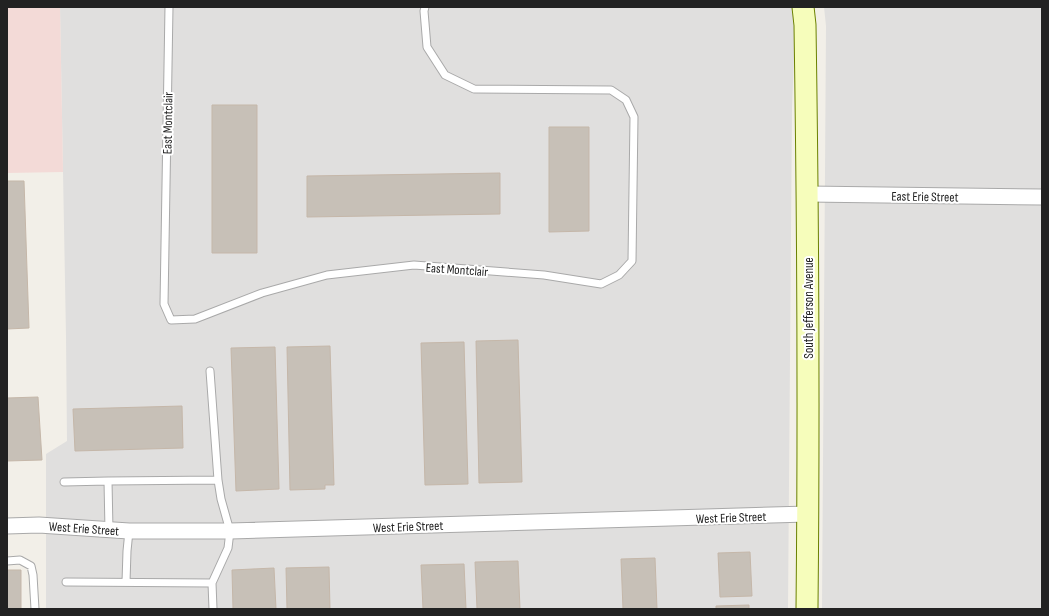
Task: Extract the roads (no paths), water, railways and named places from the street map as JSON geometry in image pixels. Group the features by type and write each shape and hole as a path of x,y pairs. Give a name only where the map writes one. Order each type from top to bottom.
{"street":[{"name":"South Jefferson Avenue","path":"803,7 805,25 808,194 807,609"},
{"name":"East Erie Street","path":"808,194 1042,197"},
{"name":"West Erie Street","path":"7,526 39,525 109,531 230,531 808,514"}],"lane":[{"name":"East Montclair","path":"169,7 164,304 171,320 195,319 262,293 327,275 414,265 544,275 600,284 619,275 632,261 634,116 626,100 611,90 474,89 445,74 427,47 425,7"},
{"path":"210,371 218,480 221,499 230,531 228,548 212,583 213,609"},
{"path":"64,482 218,480"},
{"path":"108,481 109,531"},
{"path":"126,582 129,531"},
{"path":"7,561 20,560 31,566 35,609"},
{"path":"66,582 212,583"}]}
